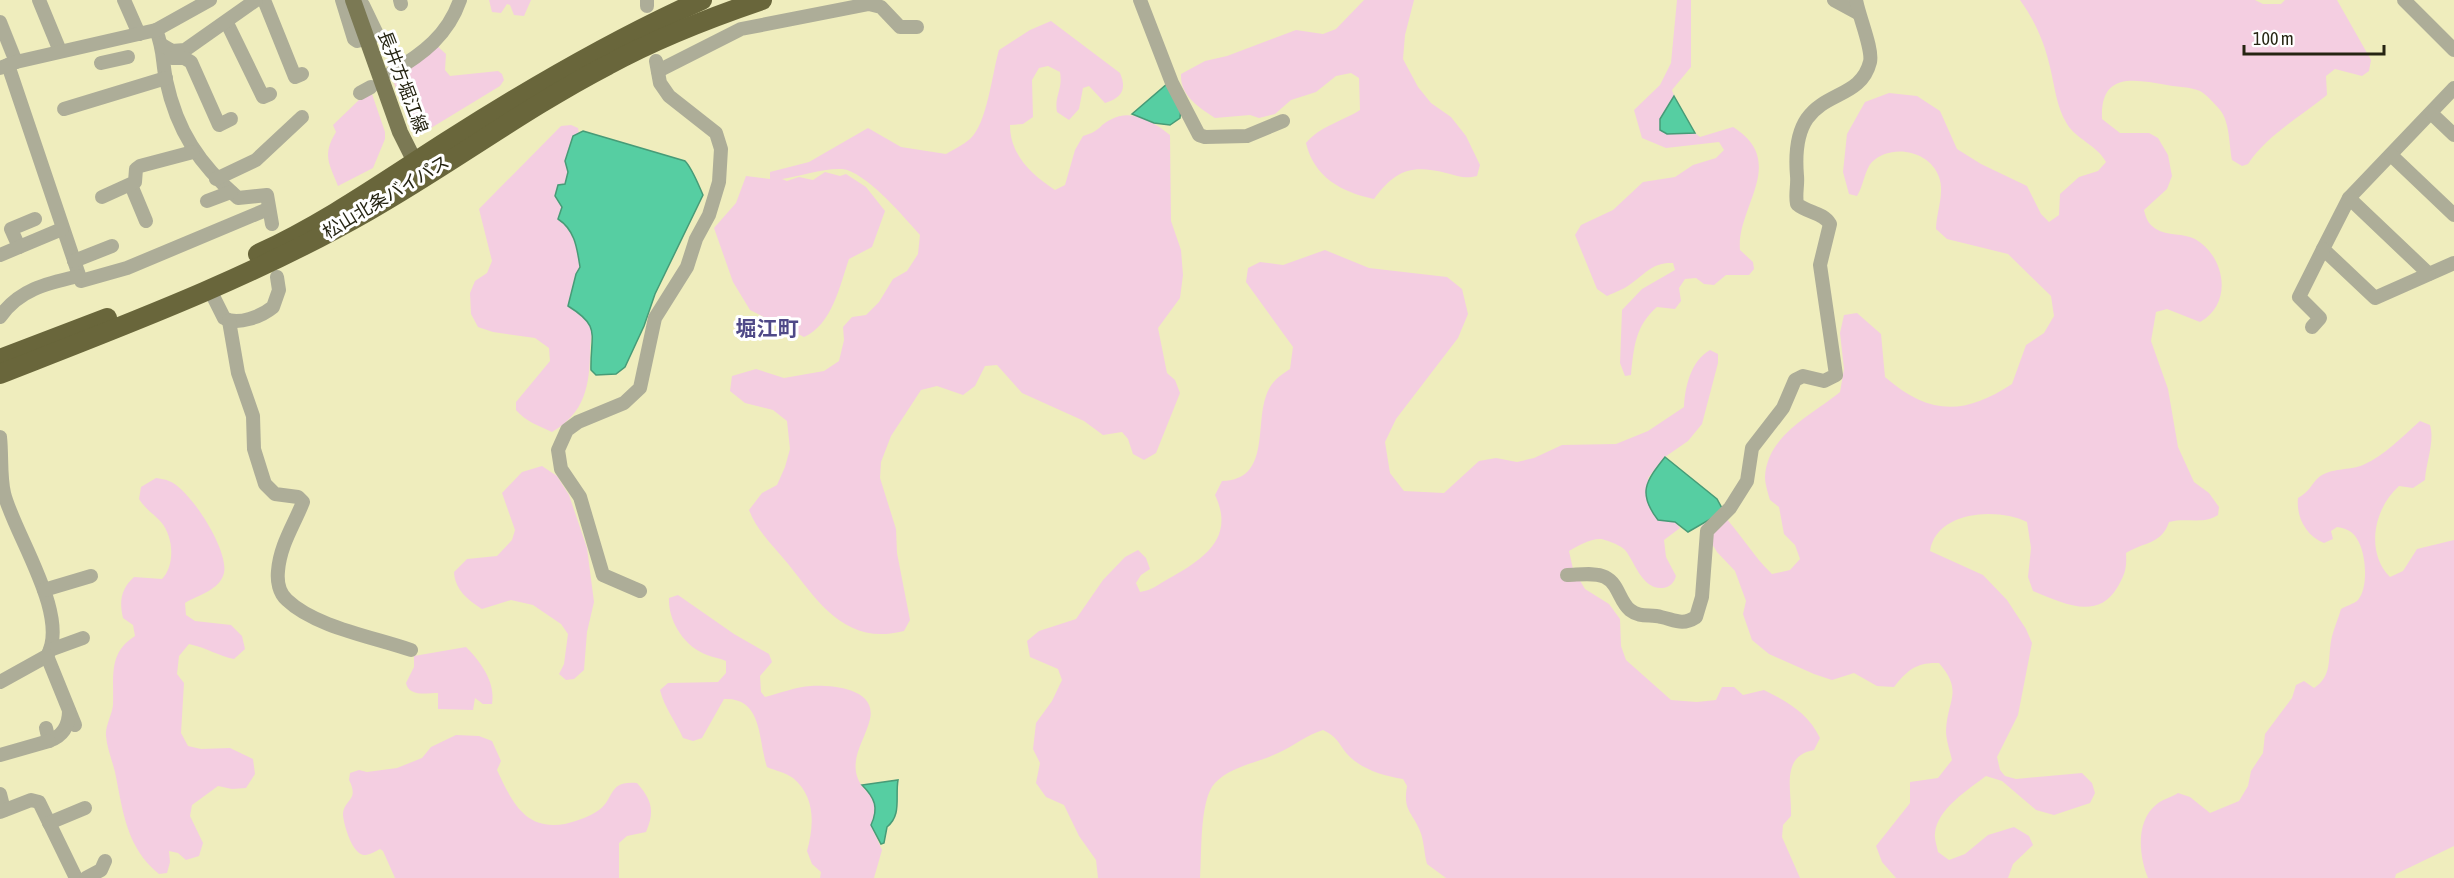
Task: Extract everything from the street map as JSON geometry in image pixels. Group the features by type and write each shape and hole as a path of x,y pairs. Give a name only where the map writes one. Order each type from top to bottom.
{"highway":[{"name":"松山北条バイパス","path":"0,374 210,290 280,258 369,210 418,169 598,50 702,0"},
{"name":"松山北条バイパス","path":"0,359 175,292 272,248 607,65 664,37 762,0"}],"main road":[{"name":"長井方堀江線","path":"353,0 400,132 418,169"}],"street":[{"path":"39,0 60,51"},
{"path":"8,65 156,30 210,0"},
{"path":"163,50 185,50 227,23 256,0"},
{"path":"264,0 295,77 302,74"},
{"path":"342,0 354,39 357,41 373,38 376,32 362,0"},
{"path":"392,72 436,42 460,0"},
{"path":"1140,0 1172,83 1199,135 1205,138 1247,136 1283,121"},
{"path":"1567,575 1602,576 1617,588 1631,611 1644,616 1663,617 1682,623 1696,617 1702,597 1707,531 1730,508 1747,481 1752,448 1783,408 1795,380 1803,376 1824,381 1836,375 1820,265 1830,224 1825,217 1797,204 1795,158 1802,125 1813,111 1830,97 1859,83 1867,72 1870,49 1857,7 1834,0"},
{"path":"2404,0 2454,50"},
{"path":"129,1 139,34"},
{"path":"640,591 603,575 580,497 561,469 558,450 561,438 578,422 624,403 640,388 655,318 687,267 696,238 709,214 719,182 722,149 716,133 669,96 660,83 657,66 741,29 869,4 881,7 900,27 917,27"},
{"path":"0,22 8,65 81,281 127,268 268,209"},
{"path":"227,23 263,97 270,94"},
{"path":"156,30 163,50 166,78 179,121 193,152 216,179 237,198 267,195 272,224"},
{"path":"106,41 106,62 128,57"},
{"path":"163,50 174,60 184,58 191,62 219,125 231,119"},
{"path":"64,108 166,78"},
{"path":"2312,327 2320,318 2299,297 2349,198 2432,114 2454,88"},
{"path":"2432,114 2454,135"},
{"path":"216,179 256,160 302,118"},
{"path":"102,197 135,182 136,169 140,166 193,152"},
{"path":"2391,155 2454,215"},
{"path":"131,185 146,221"},
{"path":"207,201 231,192"},
{"path":"2349,198 2429,274"},
{"path":"19,247 11,229 35,219"},
{"path":"0,255 62,229"},
{"path":"74,261 112,246"},
{"path":"2323,249 2375,298 2454,263"},
{"path":"0,317 16,299 28,291 79,276"},
{"path":"229,321 260,315 273,307 279,290 277,277"},
{"path":"210,290 221,314 229,321 238,372 253,416 254,449 265,484 275,494 303,500 289,528 278,569 279,587 282,594 293,605 318,619 411,650"},
{"path":"0,437 2,494 44,590 51,633 49,653 75,724"},
{"path":"44,590 91,576"},
{"path":"0,682 49,653 83,638"},
{"path":"0,755 48,734 63,731 69,719 69,710"},
{"path":"0,794 2,811 34,800 39,802 76,878"},
{"path":"49,823 85,808"},
{"path":"86,878 101,870 105,861"}],"shaded area":[{"path":"489,0 531,0 524,16 514,15 510,5 507,4 501,13 492,12"},
{"path":"1364,0 1414,0 1405,35 1403,59 1418,87 1431,103 1451,117 1466,136 1480,165 1477,176 1465,177 1423,169 1404,172 1389,182 1374,199 1340,187 1322,174 1315,165 1306,143 1324,128 1360,110 1359,78 1351,73 1336,76 1316,92 1291,100 1275,114 1259,118 1250,115 1215,118 1187,95 1181,74 1205,61 1227,56 1296,30 1323,34 1336,29"},
{"path":"1677,0 1691,0 1691,67 1672,90 1674,96 1660,119 1667,134 1695,133 1700,137 1733,127 1749,141 1757,155 1759,170 1741,234 1740,250 1753,262 1754,269 1749,275 1726,275 1714,285 1704,284 1696,278 1685,279 1679,288 1681,301 1675,309 1657,307 1644,322 1635,346 1631,375 1625,376 1620,363 1622,310 1642,289 1675,270 1673,263 1656,266 1626,287 1607,296 1597,289 1575,235 1581,225 1613,210 1643,182 1675,177 1693,165 1716,158 1724,150 1719,142 1666,148 1642,138 1634,110 1660,85 1671,63"},
{"path":"2020,0 2255,0 2263,4 2281,4 2285,0 2337,0 2371,60 2369,71 2362,76 2335,69 2326,76 2327,95 2274,135 2248,164 2242,166 2232,160 2223,115 2200,91 2131,81 2113,86 2107,93 2103,104 2102,119 2120,133 2149,133 2158,138 2168,155 2172,176 2167,189 2144,210 2148,221 2160,231 2195,239 2214,257 2219,268 2221,293 2218,304 2211,314 2200,322 2167,309 2156,312 2151,341 2168,389 2178,447 2194,482 2209,493 2219,507 2218,515 2206,520 2169,522 2157,539 2126,553 2125,571 2117,588 2109,598 2090,607 2067,604 2033,591 2028,577 2031,548 2027,522 2014,517 1985,514 1955,520 1943,527 1930,551 1983,575 2007,600 2026,629 2032,643 2018,715 1997,757 2000,770 2005,776 2016,779 2082,773 2092,783 2095,793 2090,803 2054,815 2036,810 2002,781 1986,776 1955,800 1941,816 1935,833 1936,843 1938,852 1949,860 1965,854 1988,835 2014,827 2029,836 2033,845 2013,864 2008,878 1896,878 1882,862 1876,846 1910,803 1910,782 1938,778 1952,760 1946,731 1952,696 1951,682 1947,673 1939,663 1925,664 1913,668 1894,687 1877,686 1854,673 1832,680 1769,654 1752,640 1743,614 1746,601 1735,571 1717,552 1701,526 1721,513 1772,574 1790,570 1800,559 1795,545 1784,534 1779,507 1770,500 1765,477 1768,462 1782,438 1804,418 1840,392 1844,369 1840,333 1844,315 1857,313 1881,334 1885,377 1917,399 1947,407 1978,402 2012,384 2026,345 2044,333 2054,316 2051,296 2008,254 1947,239 1936,229 1941,183 1928,161 1910,153 1890,153 1880,156 1870,165 1857,196 1849,194 1843,172 1847,134 1865,102 1889,93 1917,96 1940,111 1957,149 1981,164 2027,186 2041,214 2049,222 2059,215 2060,194 2079,177 2098,171 2106,162 2098,151 2071,130 2063,117 2042,40"},
{"path":"1051,21 1120,73 1123,84 1122,92 1105,103 1089,86 1083,88 1079,109 1069,120 1057,112 1060,72 1048,66 1039,68 1032,80 1033,117 1023,124 1010,125 1014,146 1031,171 1055,190 1065,185 1075,150 1083,136 1110,120 1126,115 1142,118 1170,135 1171,221 1181,250 1183,275 1180,298 1158,328 1167,373 1175,380 1180,393 1156,453 1144,460 1133,454 1128,439 1122,432 1103,435 1084,421 1022,393 997,365 985,366 975,386 963,395 937,386 921,390 891,436 881,462 880,478 896,529 897,553 910,620 904,631 884,634 850,627 823,607 757,526 749,510 762,493 777,485 785,467 790,449 787,421 773,410 745,403 730,391 732,376 756,369 784,378 824,371 839,361 844,340 843,327 852,317 866,315 879,302 893,279 907,271 918,254 920,235 884,196 851,172 842,169 827,170 782,179 787,181 799,177 813,180 825,172 840,176 846,174 866,187 885,211 872,247 849,259 828,314 814,331 804,337 750,310 733,282 714,228 736,203 746,176 770,179 770,172 809,162 868,128 901,147 946,154 961,145 970,139 981,122 999,50 1030,30"},
{"path":"436,45 446,54 445,70 450,76 498,71 504,80 500,86 431,128 410,124 392,78"},
{"path":"1167,84 1181,107 1180,118 1170,125 1154,123 1132,114"},
{"path":"372,94 385,132 385,139 373,168 338,186 328,159 329,147 336,132 333,125 359,100"},
{"path":"1674,96 1695,133 1667,134 1660,130 1660,119"},
{"path":"571,125 578,128 579,133 573,136 565,161 568,172 562,206 575,240 581,267 576,274 568,306 582,314 591,323 592,332 587,386 579,407 572,416 552,432 528,420 516,410 516,402 550,361 549,348 535,338 493,332 478,327 471,314 470,293 475,281 487,273 492,261 479,209 561,126"},
{"path":"583,131 685,161 693,172 703,195 655,294 644,326 625,367 616,374 596,375 591,370 592,332 590,326 579,313 568,306 580,267 572,234 558,219 562,207 555,196 558,185 565,184 568,172 565,161 573,136"},
{"path":"1325,250 1369,268 1447,277 1462,289 1468,314 1458,338 1396,419 1385,442 1390,473 1404,491 1444,493 1479,461 1496,458 1517,462 1534,458 1562,445 1616,444 1648,431 1684,407 1690,375 1694,367 1710,350 1718,354 1718,363 1702,424 1688,441 1665,457 1648,478 1664,520 1675,522 1680,528 1664,540 1666,557 1676,576 1673,583 1663,588 1650,585 1644,580 1625,550 1606,540 1592,540 1569,551 1573,569 1585,589 1609,604 1620,619 1621,646 1626,660 1671,700 1697,702 1716,700 1722,687 1734,687 1743,695 1764,690 1796,709 1815,729 1820,738 1814,750 1803,753 1792,767 1790,776 1791,816 1783,825 1782,837 1800,878 1446,878 1427,864 1421,835 1407,806 1407,786 1403,779 1362,766 1350,757 1333,736 1323,730 1278,753 1237,769 1221,777 1215,783 1206,802 1204,814 1200,878 1098,878 1096,860 1079,836 1064,805 1046,797 1036,783 1040,763 1033,749 1036,723 1052,701 1062,680 1058,669 1030,657 1027,641 1039,631 1076,619 1103,580 1125,557 1138,550 1146,558 1150,569 1141,575 1136,583 1140,592 1152,589 1181,572 1203,556 1212,546 1221,524 1220,510 1215,495 1222,481 1237,478 1248,472 1254,462 1266,396 1275,380 1290,369 1293,347 1246,282 1248,268 1260,262 1283,265"},
{"path":"2420,421 2430,425 2431,432 2425,480 2413,488 2399,486 2390,495 2379,518 2375,543 2382,567 2390,577 2403,571 2417,549 2454,540 2454,846 2396,874 2395,878 2148,878 2141,839 2142,829 2150,811 2159,802 2178,793 2190,797 2210,813 2239,801 2248,786 2251,771 2263,753 2265,734 2292,698 2296,685 2304,681 2314,688 2324,679 2332,637 2341,609 2358,600 2364,587 2364,561 2355,536 2348,530 2337,527 2331,531 2333,539 2324,543 2312,536 2301,519 2298,498 2323,475 2358,467 2379,456"},
{"path":"1665,457 1717,499 1723,510 1721,513 1688,532 1675,522 1658,520 1651,511 1646,487"},
{"path":"542,466 557,476 569,495 587,548 594,602 587,632 584,670 574,679 566,680 559,674 564,664 568,634 561,624 533,605 511,600 482,609 463,594 454,572 467,559 497,556 512,540 515,530 502,493 522,472"},
{"path":"156,478 167,480 178,486 197,508 214,536 224,563 224,573 218,584 185,603 186,615 195,621 231,625 242,636 245,649 234,659 189,644 179,656 177,674 184,683 181,733 188,746 201,749 230,748 253,759 255,774 246,788 232,789 218,786 192,805 190,816 203,843 199,856 186,860 178,853 169,851 170,862 167,873 159,874 139,852 128,828 106,736 113,705 113,675 116,658 126,643 135,636 133,625 123,618 121,601 124,591 134,577 162,579 171,559 170,543 165,528 139,499 141,487"},
{"path":"678,595 734,634 769,654 772,662 760,676 761,692 765,697 800,688 820,686 851,690 867,701 870,719 856,758 856,772 858,780 871,796 876,807 871,825 882,850 874,878 820,878 821,872 812,864 807,851 812,822 806,794 793,778 767,767 757,722 746,705 737,700 724,699 702,738 693,741 683,738 660,690 668,683 718,682 726,673 726,661 699,651 679,632 669,607 669,598"},
{"path":"466,647 486,672 492,688 492,704 483,704 475,698 473,710 438,709 438,693 414,692 408,687 406,683 414,667 414,656"},
{"path":"456,735 479,736 492,741 501,761 497,770 508,793 522,812 540,823 565,824 583,819 599,810 616,787 621,784 637,783 649,800 650,818 646,832 627,836 619,843 619,878 395,878 383,851 380,849 366,855 357,851 347,833 343,815 353,792 349,780 350,773 359,770 367,772 397,768 422,758 431,747"},
{"path":"898,780 895,817 887,827 884,843 881,844 871,825 875,813 874,804 870,794 862,785"}],"district":[{"name":"堀江町","path":"767,329"}]}
